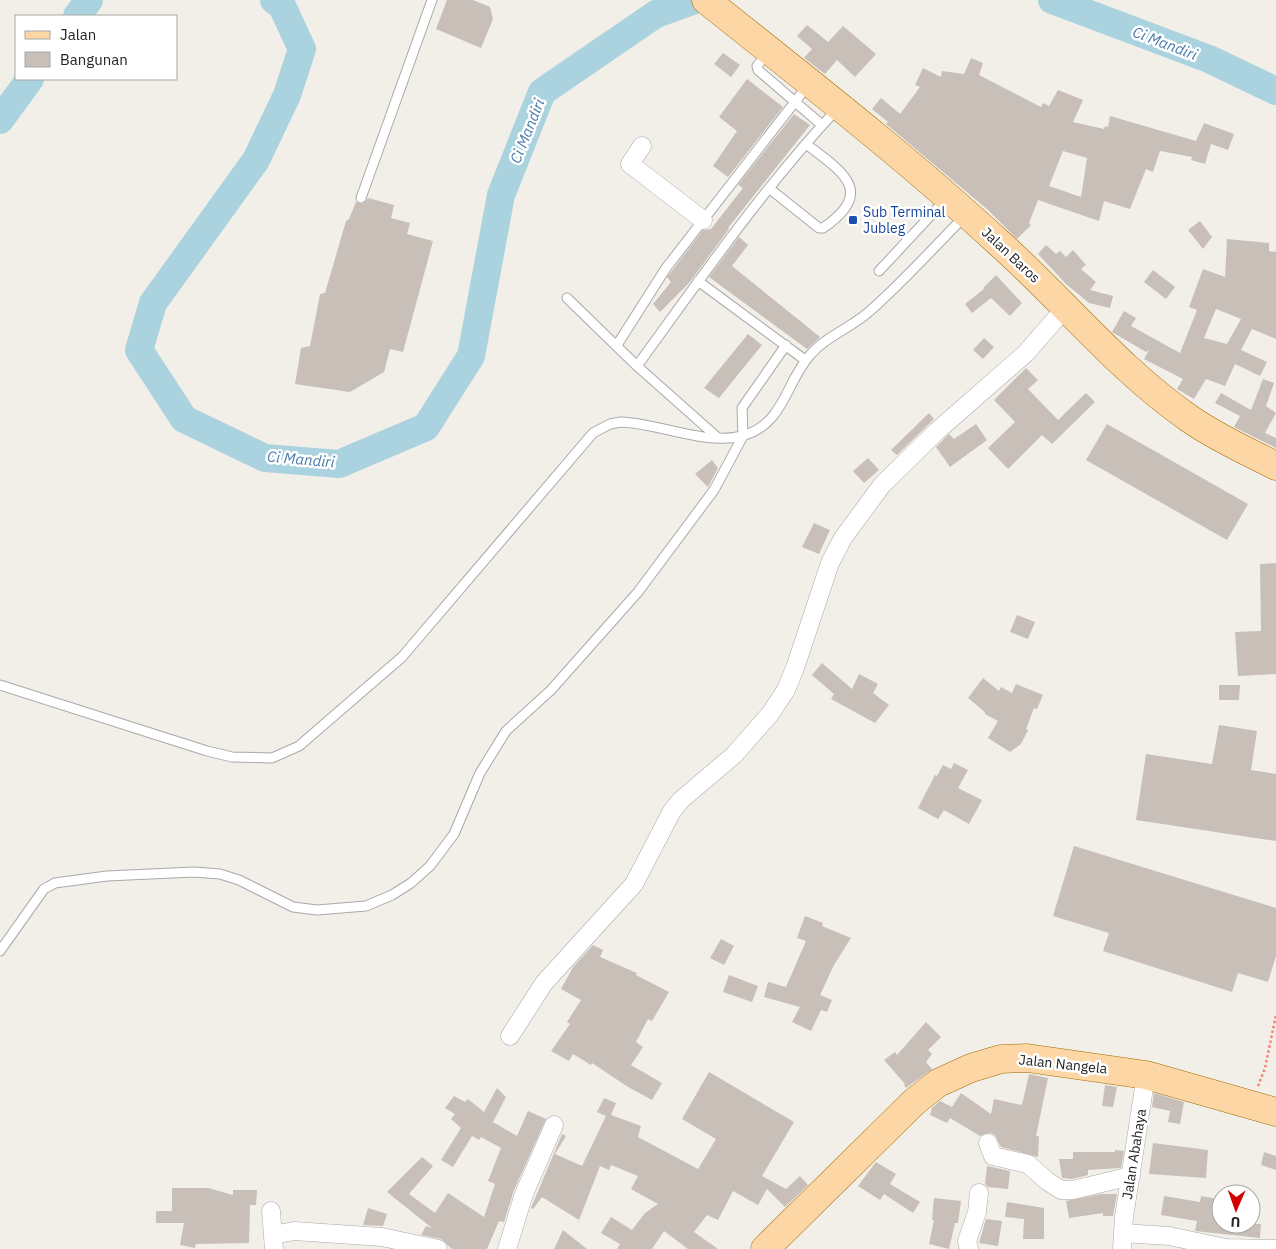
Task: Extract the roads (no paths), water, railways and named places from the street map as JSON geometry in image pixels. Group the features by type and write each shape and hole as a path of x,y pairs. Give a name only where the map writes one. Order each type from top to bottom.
{"main road":[{"name":"Jalan Baros","path":"706,0 760,42 802,92 830,116 958,206 1066,307 1114,357 1190,419 1225,441 1276,466"},
{"name":"Jalan Nangela","path":"765,1249 914,1102 938,1083 955,1074 1001,1059 1027,1058 1146,1075 1263,1109"}],"street":[{"path":"642,146 630,164 703,220"},
{"path":"510,1036 544,983 634,884 681,800 734,755 770,714 786,690 795,668 830,564 843,538 882,485 937,431 1026,354 1066,307"},
{"name":"Jalan Abahaya","path":"1123,1241 1146,1075"},
{"path":"507,1249 524,1194 554,1125"},
{"path":"988,1143 993,1156 1028,1164 1047,1181 1061,1190 1072,1190 1131,1176"},
{"path":"969,1249 967,1241 977,1212 979,1193"},
{"path":"271,1211 273,1242 294,1231 382,1237 438,1249"},
{"path":"1123,1241 1169,1236 1220,1247 1276,1248"}],"lane":[{"path":"361,198 432,0"},
{"path":"617,346 666,268 802,92"},
{"path":"637,366 698,281 830,116"},
{"path":"770,189 819,228 823,228 840,214 851,199 851,188 832,164 806,144"},
{"path":"879,271 958,206"},
{"path":"0,685 207,752 246,759 272,758 285,754 299,746 402,657 565,464 597,430 610,424 635,423 718,438 744,436 757,430 774,417 806,360 821,345 870,311 958,206"},
{"path":"698,281 806,360"},
{"path":"567,298 637,366 718,438"},
{"path":"0,951 44,889 55,883 107,876 194,872 220,874 239,880 292,907 317,910 366,906 392,896 405,887 430,866 454,834 480,773 506,732 551,690 638,592 714,490 744,436 742,408 786,345"}],"waterway":[{"name":"Ci Mandiri","path":"78,15 89,0"},
{"name":"Ci Mandiri","path":"274,0 282,6 302,49 287,95 256,160 153,303 139,350 184,419 265,458 339,464 426,427 471,356 501,195 542,92 656,14 695,0"},
{"name":"Ci Mandiri","path":"1052,0 1209,59 1276,91"},
{"name":"Ci Mandiri","path":"0,120 29,80"}],"place":[{"name":"Sub Terminal Jubleg","path":"853,220"}]}
